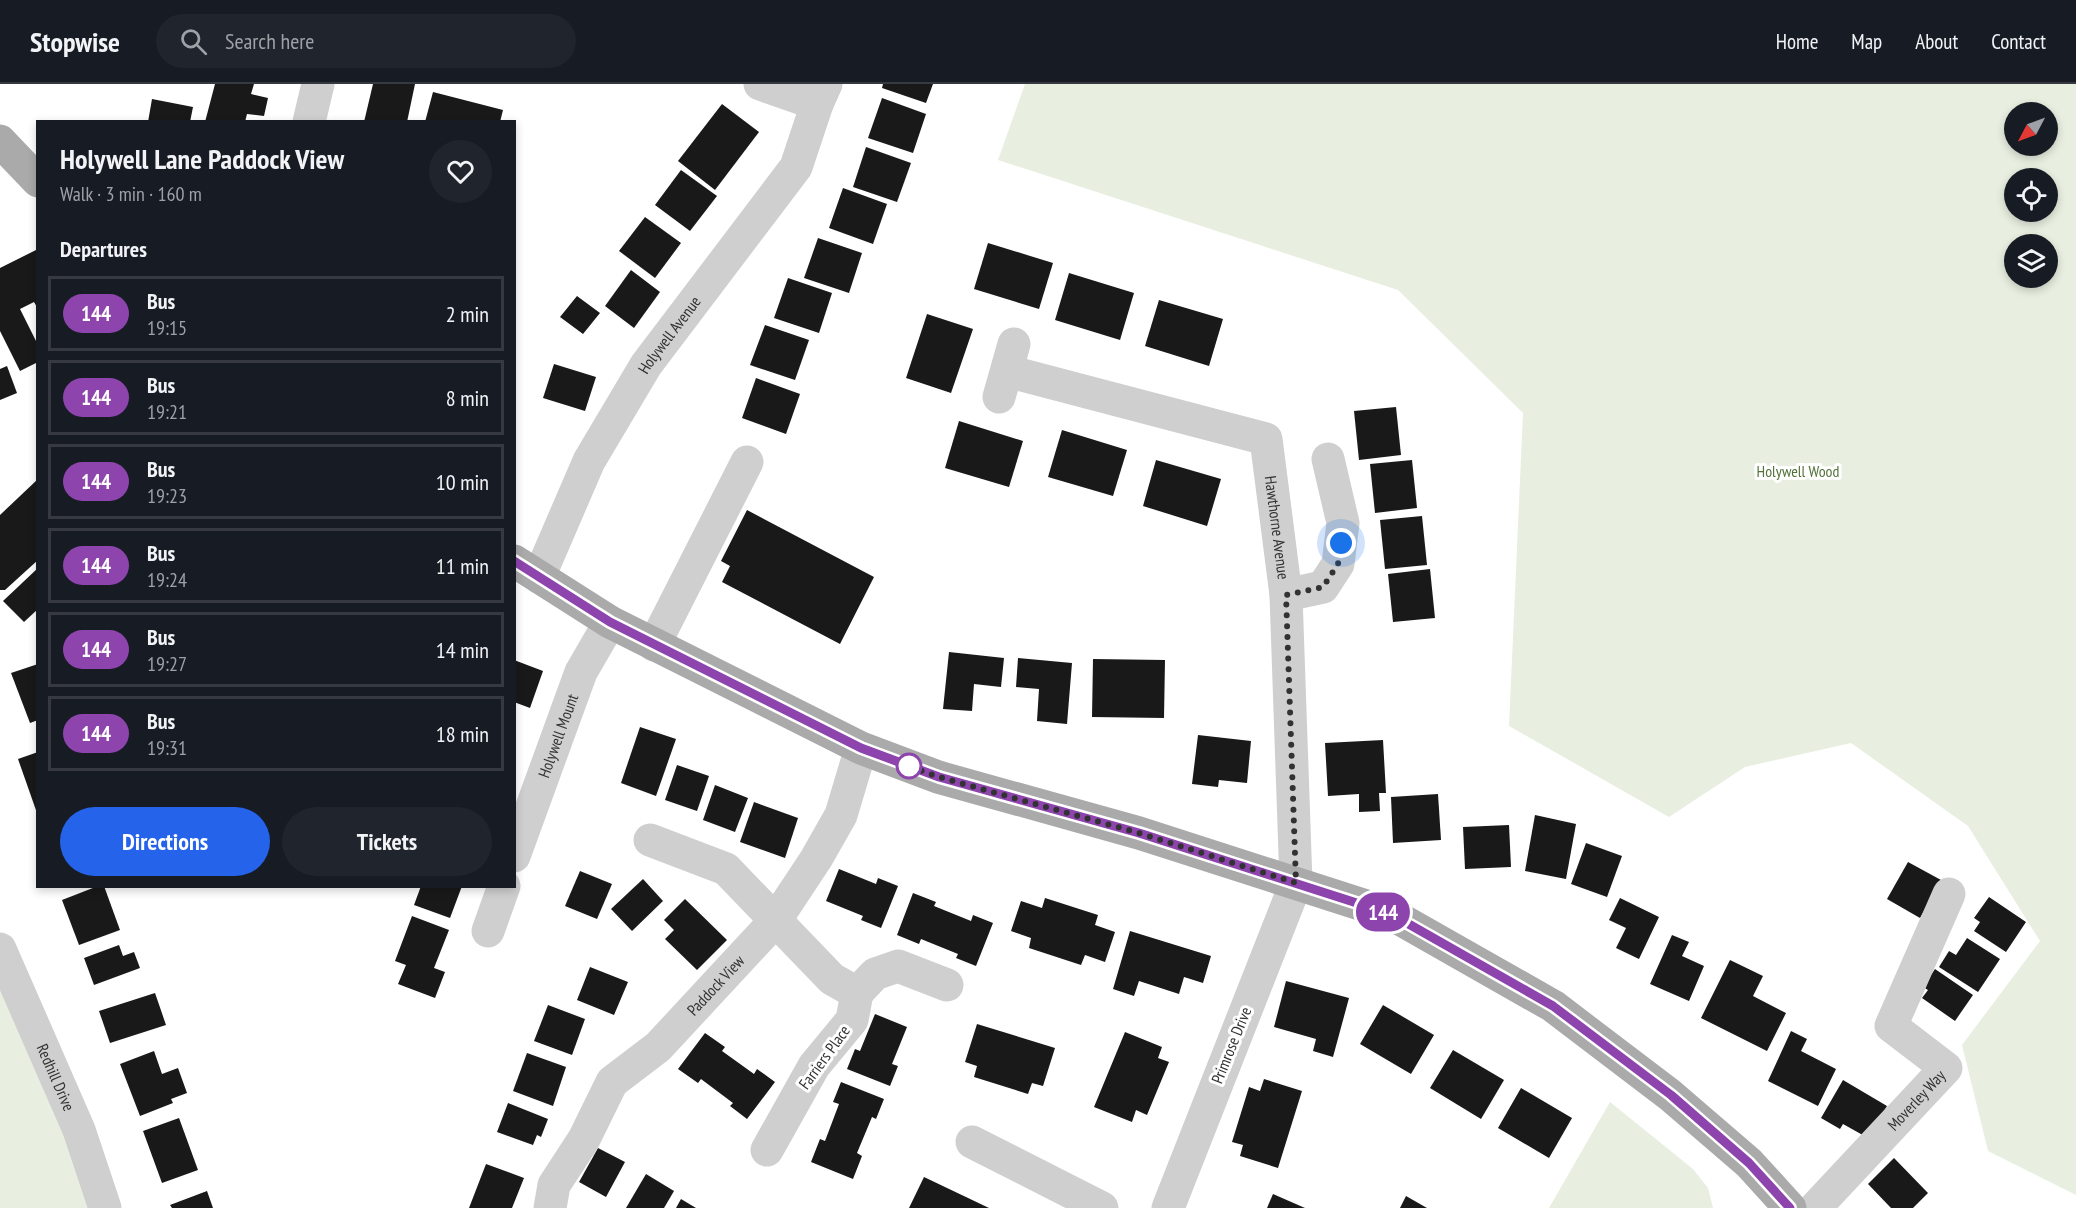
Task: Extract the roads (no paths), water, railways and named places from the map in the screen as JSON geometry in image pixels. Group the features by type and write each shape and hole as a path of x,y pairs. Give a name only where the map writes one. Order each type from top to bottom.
{"main road":[{"path":"0,141 36,179"},
{"path":"527,569 610,622 861,748 939,777 1139,833 1391,914 1553,1006 1671,1095 1749,1163 1780,1204"}],"street":[{"path":"309,120 318,84"},
{"name":"Holywell Avenue","path":"527,569 646,365 796,167 822,94 760,84"},
{"name":"Hawthorne Avenue","path":"1007,371 1266,440 1286,595 1296,883"},
{"path":"1286,595 1323,587 1338,564 1344,523 1329,459"},
{"path":"654,645 747,462"},
{"name":"Holywell Mount","path":"516,851 581,672 610,622"},
{"name":"Paddock View","path":"550,1208 554,1185 584,1139 612,1082 658,1047 775,921 842,815 861,748"},
{"path":"650,840 726,869 832,979 857,993 875,974 898,966 947,985"},
{"name":"Primrose Drive","path":"1168,1208 1296,883"},
{"path":"488,931 503,888"},
{"name":"Moverley Way","path":"1815,1208 1946,1068 1891,1026 1949,894"},
{"name":"Redhill Drive","path":"0,949 79,1130 105,1208"},
{"name":"Farriers Place","path":"766,1150 814,1066 852,1020 857,993"},
{"path":"972,1142 1102,1208"}],"park label":[{"name":"Holywell Wood","path":"1798,471"}]}
